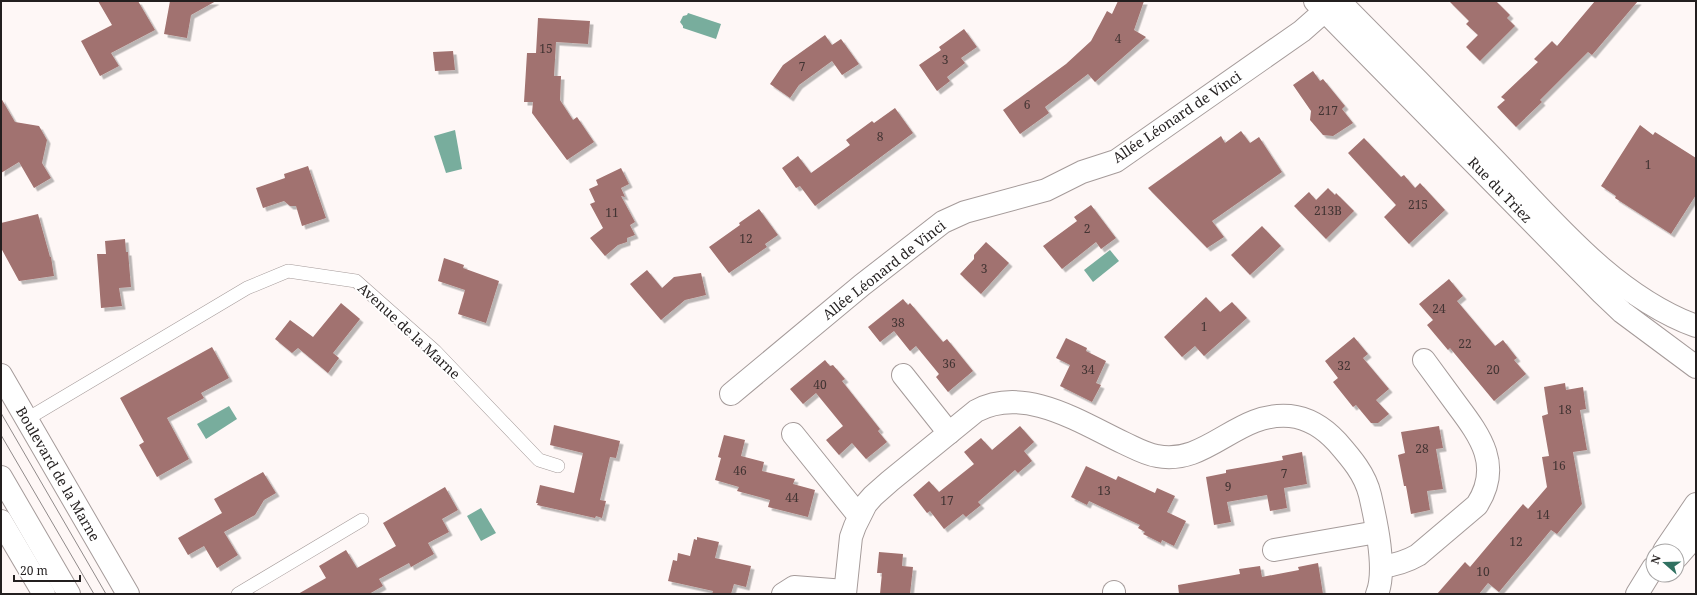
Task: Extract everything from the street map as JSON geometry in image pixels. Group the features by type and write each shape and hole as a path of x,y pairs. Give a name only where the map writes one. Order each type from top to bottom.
{"street":[{"name":"Rue du Triez","path":"1329,4 1599,266 1644,300 1668,314 1696,326"},
{"name":"Rue du Triez","path":"1329,4 1602,294 1622,312 1696,367"},
{"name":"Allée Léonard de Vinci","path":"731,394 862,285 942,222 965,212 1046,190 1082,172 1116,161 1302,31 1329,4"},
{"path":"1381,567 1399,564 1418,555 1477,505 1488,480 1486,453 1478,435 1424,360"},
{"name":"Boulevard de la Marne","path":"1,375 128,594"},
{"path":"903,375 949,433"},
{"path":"783,594 794,587 845,592 851,537 860,516 870,500 882,488 976,411 985,406 1009,402 1033,404 1058,412 1145,453 1168,458 1192,454 1204,449 1250,422 1272,416 1299,417 1319,426 1329,433 1357,466 1369,489 1377,532 1381,567 1379,589 1377,594"},
{"path":"793,434 860,516"},
{"path":"1,477 69,594"},
{"path":"1669,543 1696,504"},
{"path":"1,521 44,594"},
{"path":"1274,550 1377,532"},
{"path":"1685,548 1696,535"},
{"path":"1638,594 1645,582"},
{"path":"1638,594 1650,583"}],"lane":[{"name":"Avenue de la Marne","path":"27,419 247,288 288,272 356,281 435,352 539,460 558,466"},
{"path":"238,594 362,520"}],"shaded area":[{"path":"688,13 721,24 716,39 683,28 680,22 683,16 687,15"},
{"path":"455,130 462,169 446,173 434,136"},
{"path":"1110,250 1119,261 1093,282 1084,270"},
{"path":"229,406 237,419 206,439 197,424"},
{"path":"481,508 496,533 481,541 467,516"}],"building":[{"path":"98,1 138,1 155,30 111,53 119,66 100,76 81,41 112,25"},
{"path":"170,1 216,1 191,15 187,38 164,34"},
{"path":"1118,1 1144,1 1134,30 1146,37 1095,82 1088,74 1045,107 1049,113 1020,134 1003,110 1066,64 1091,41 1107,11 1112,14"},
{"path":"1449,1 1496,1 1510,15 1507,18 1515,26 1480,61 1466,47 1478,35 1466,24 1469,21"},
{"path":"1595,1 1638,1 1592,55 1588,52 1540,100 1542,102 1516,127 1497,107 1505,100 1501,97 1538,62 1534,59 1552,41 1557,46"},
{"path":"538,18 590,21 588,44 556,42 554,76 561,76 560,100 573,120 577,117 594,142 567,160 532,113 533,102 524,102 527,53 536,53"},
{"path":"964,29 977,47 961,58 965,63 947,77 950,81 937,91 919,65 941,50 939,47"},
{"path":"825,35 832,45 841,39 859,64 842,75 832,61 799,85 790,98 770,84 783,65"},
{"path":"453,51 455,70 435,71 433,52"},
{"path":"1313,71 1320,81 1323,79 1345,106 1342,109 1353,123 1333,136 1323,135 1310,120 1311,111 1293,85"},
{"path":"1,98 15,122 39,126 47,140 42,163 51,178 34,188 19,162 1,173"},
{"path":"895,108 913,133 815,206 800,186 796,188 782,168 798,156 811,173 850,145 846,140 872,121 874,123"},
{"path":"1640,125 1653,135 1655,132 1696,158 1696,195 1671,234 1615,198 1616,196 1601,186"},
{"path":"1241,131 1250,143 1259,137 1282,172 1212,221 1224,237 1207,248 1148,188 1221,136 1225,143"},
{"path":"1364,138 1401,177 1404,175 1415,188 1420,183 1445,210 1409,244 1384,217 1396,205 1348,153"},
{"path":"308,166 326,218 302,226 296,206 290,206 284,201 263,208 256,188 285,178 284,174"},
{"path":"621,168 629,184 621,188 625,197 621,196 635,222 630,225 635,235 627,238 627,242 618,245 605,256 590,238 603,228 590,204 595,202 589,189 598,185 596,180"},
{"path":"1328,188 1335,195 1336,193 1354,211 1326,239 1294,206 1309,192 1316,200"},
{"path":"1091,205 1116,238 1101,249 1096,242 1062,269 1043,246 1077,221 1074,217"},
{"path":"759,209 778,235 765,244 767,247 729,273 709,247 740,225 739,223"},
{"path":"38,214 51,257 54,276 19,281 1,248 1,223"},
{"path":"1262,226 1281,246 1250,275 1231,255"},
{"path":"125,239 126,252 128,252 131,287 119,288 122,306 101,308 97,254 106,254 105,241"},
{"path":"986,242 1009,263 981,294 960,274 974,259 974,255"},
{"path":"444,258 464,265 463,268 499,281 486,323 458,314 465,290 438,281"},
{"path":"647,270 662,288 674,277 701,273 706,295 685,300 661,320 630,284"},
{"path":"1449,279 1463,296 1457,301 1495,346 1503,340 1517,358 1514,360 1526,374 1494,401 1450,348 1448,350 1427,325 1433,320 1419,304"},
{"path":"1206,297 1220,312 1232,302 1247,318 1204,356 1195,346 1182,357 1164,337"},
{"path":"903,299 908,305 910,303 943,342 947,339 973,371 948,392 936,377 939,374 916,346 910,351 894,331 880,342 868,327"},
{"path":"341,303 360,319 333,353 339,358 328,373 298,348 292,353 275,339 290,320 313,337"},
{"path":"1354,337 1368,354 1363,358 1389,389 1376,400 1389,414 1378,423 1371,423 1356,405 1353,407 1333,382 1338,378 1325,361"},
{"path":"1066,338 1087,348 1086,351 1106,361 1096,383 1101,385 1092,402 1060,386 1070,365 1056,358"},
{"path":"212,347 229,378 201,393 204,398 167,418 189,459 157,477 139,445 144,442 120,398"},
{"path":"825,360 830,366 833,365 845,379 842,381 880,429 878,431 887,442 866,459 852,443 839,455 826,440 843,426 816,393 803,404 790,389"},
{"path":"1565,383 1566,390 1583,387 1586,409 1580,410 1587,450 1573,452 1582,504 1557,534 1551,530 1499,592 1488,583 1479,594 1437,594 1465,562 1470,567 1523,504 1528,509 1547,487 1542,457 1549,456 1542,416 1548,414 1544,387"},
{"path":"554,425 620,441 616,458 610,457 600,500 606,501 602,518 596,516 595,518 537,505 538,503 536,503 540,485 574,493 583,453 550,445"},
{"path":"1020,426 1034,442 1024,451 1032,461 1018,473 1015,470 978,502 981,505 966,517 963,514 944,529 930,511 927,513 913,495 929,481 939,492 974,464 964,452 981,438 992,450"},
{"path":"1439,426 1443,448 1436,449 1443,489 1427,491 1430,510 1411,514 1398,455 1405,453 1401,432"},
{"path":"724,435 745,440 741,456 764,462 762,471 795,479 793,484 815,490 808,517 768,507 770,500 737,491 739,487 715,480 721,458 718,457"},
{"path":"1302,452 1307,484 1284,488 1287,508 1270,511 1267,495 1227,502 1231,522 1214,525 1206,477 1226,473 1226,470 1283,460 1282,456"},
{"path":"1086,466 1116,480 1118,476 1155,493 1157,488 1175,496 1167,512 1186,521 1174,546 1162,540 1161,543 1143,534 1145,532 1138,528 1140,525 1089,501 1087,505 1071,497"},
{"path":"263,472 276,493 264,500 255,515 224,532 238,555 217,568 204,546 188,555 178,538 222,513 214,499"},
{"path":"445,487 458,510 442,519 449,532 428,543 434,554 411,567 409,563 379,579 383,586 369,594 298,594 326,578 319,566 346,550 357,568 396,546 383,523"},
{"path":"697,537 719,542 715,558 751,566 746,587 734,584 731,594 712,594 713,591 668,581 673,560 677,561 678,553 690,556 694,539 697,540"},
{"path":"879,552 903,554 902,566 913,567 910,594 880,594 882,573 877,573"},
{"path":"1318,563 1323,594 1179,594 1178,585 1240,574 1239,569 1260,566 1262,577 1299,570 1298,567"}],"tram line":[{"path":"1,413 106,594"},
{"path":"1,435 94,594"}]}
